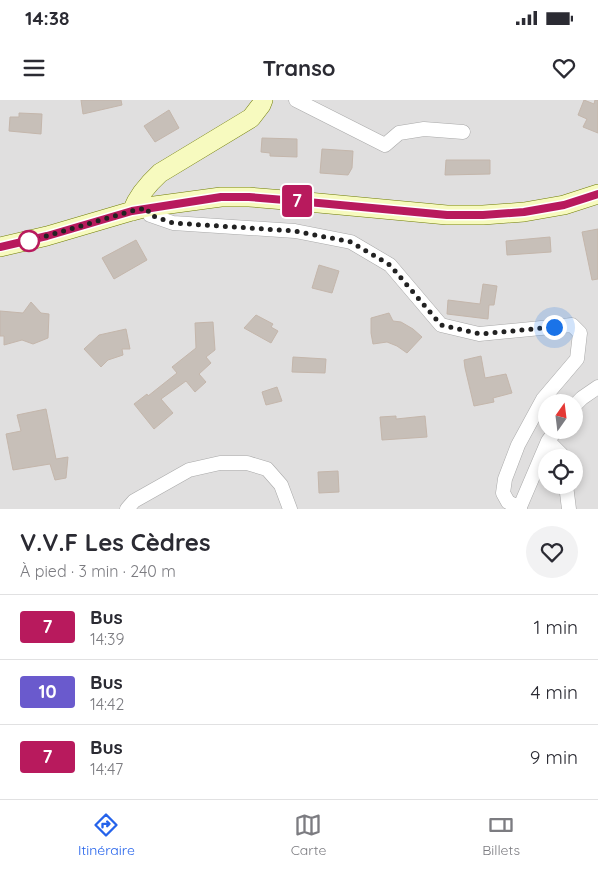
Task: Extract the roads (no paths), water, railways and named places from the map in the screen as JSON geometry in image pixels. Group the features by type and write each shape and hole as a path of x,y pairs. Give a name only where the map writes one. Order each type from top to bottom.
{"main road":[{"path":"139,209 136,201 149,183 160,173 251,118 263,100"},
{"path":"0,247 47,236 139,209 221,197 249,197 447,215 483,215 524,212 564,205 598,194"}],"street":[{"path":"296,100 385,145 399,133 424,129 463,132"},
{"path":"139,209 173,223 295,231 351,242 390,265 441,325 480,334 572,325 580,333 577,358 543,399 518,445 504,479 503,493 508,502 520,508 550,439"},
{"path":"583,397 598,387"},
{"path":"127,509 134,501 189,470 220,463 247,463 267,469 281,485 290,509"},
{"path":"567,494 569,509"}]}
